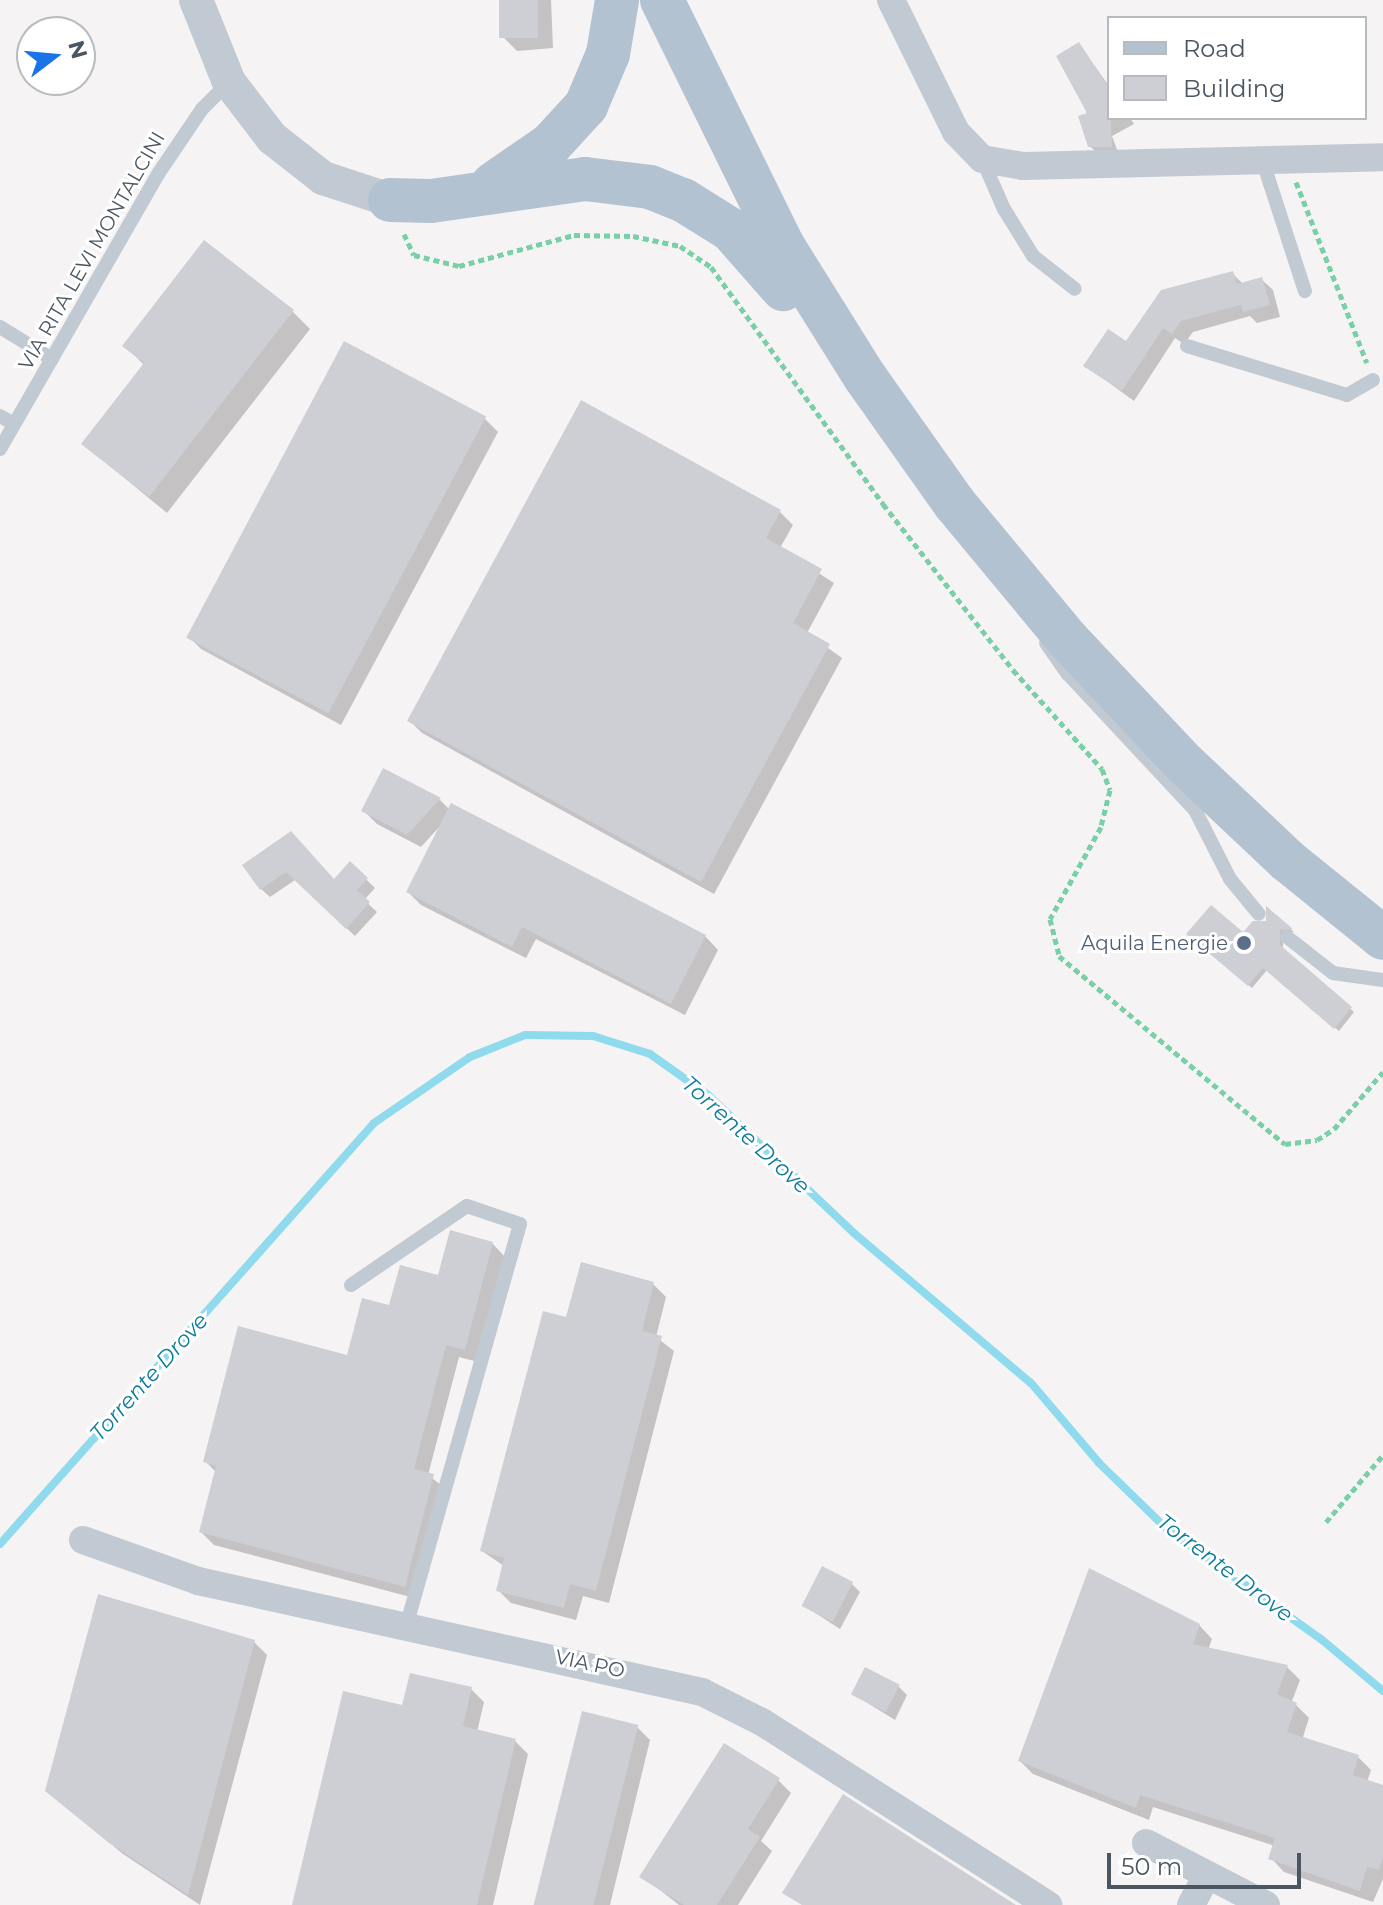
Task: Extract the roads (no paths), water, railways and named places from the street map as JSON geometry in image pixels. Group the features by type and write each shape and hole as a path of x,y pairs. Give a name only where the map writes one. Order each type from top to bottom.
{"main road":[{"path":"480,191 536,157 586,106 611,46 617,0"},
{"path":"662,0 726,137 838,335 955,504 1028,594 1194,773 1288,861 1383,938"},
{"path":"685,0 710,66 726,137"},
{"path":"390,200 431,201 480,191 569,180 619,181 666,192 715,218 769,269 890,450 955,504"}],"street":[{"path":"196,0 229,82 262,128 305,167 343,188 390,200"},
{"path":"891,0 956,132 982,159 1023,166 1383,157"},
{"name":"VIA PO","path":"83,1540 175,1575 659,1679 722,1700 1048,1905"},
{"path":"1146,1843 1206,1877 1266,1905"},
{"path":"1191,1905 1206,1877"}],"lane":[{"name":"VIA RITA LEVI MONTALCINI","path":"0,449 158,174 202,109 229,82"},
{"path":"982,159 1004,209 1033,256 1075,289"},
{"path":"1274,159 1305,291"},
{"path":"0,327 52,359"},
{"path":"1187,346 1347,395 1373,380"},
{"path":"0,416 14,424"},
{"path":"1028,594 1054,656 1195,810 1230,879 1259,914"},
{"path":"1287,937 1333,973 1383,980"},
{"path":"351,1285 467,1206 520,1224 406,1626"}],"waterway":[{"name":"Torrente Drove","path":"0,1544 374,1123 470,1057 525,1035 593,1036 650,1054 708,1095 855,1234 1031,1383 1099,1463 1168,1530 1321,1639 1383,1691"}],"place":[{"name":"Aquila Energie","path":"1244,943"}]}
